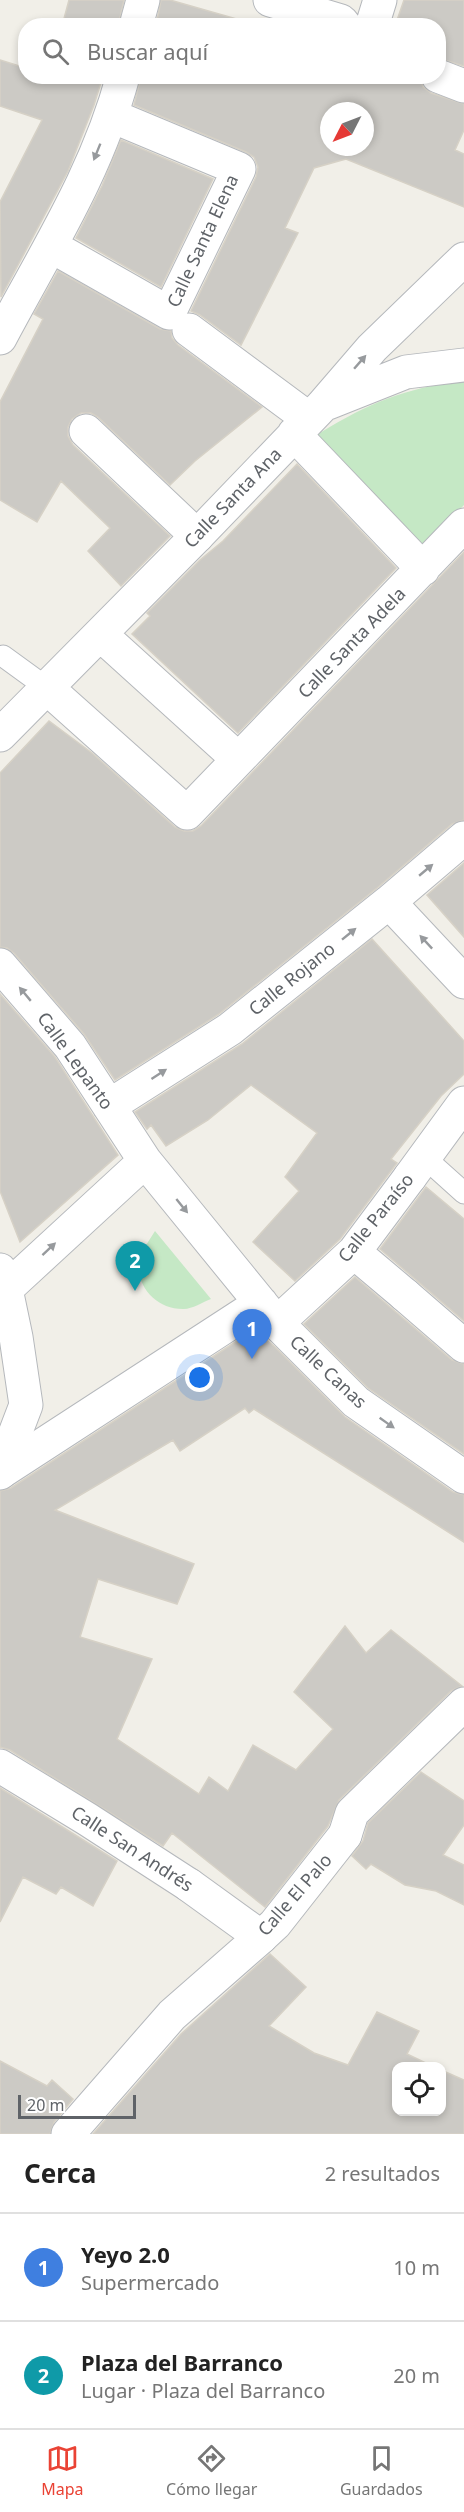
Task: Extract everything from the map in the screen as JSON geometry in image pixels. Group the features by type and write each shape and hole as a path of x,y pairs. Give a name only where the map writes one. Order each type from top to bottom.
{"street":[{"path":"138,18 143,0"},
{"path":"270,0 331,18"},
{"path":"374,18 380,0"},
{"path":"446,79 464,87"},
{"path":"2,329 84,184 112,116 121,84"},
{"name":"Calle Santa Elena","path":"51,246 169,313 239,169 112,116"},
{"name":"Calle Santa Ana","path":"0,735 197,536 308,420 372,348 464,259"},
{"name":"Calle Santa Elena","path":"189,330 308,420 423,569"},
{"path":"308,420 406,372 464,365"},
{"path":"86,431 197,536"},
{"name":"Calle Santa Adela","path":"47,688 187,813 464,525"},
{"path":"100,634 238,759"},
{"name":"Calle Rojano","path":"109,1106 230,1029 389,902 464,838"},
{"path":"389,902 464,982"},
{"name":"Calle Lepanto","path":"0,965 70,1046 145,1161"},
{"name":"Calle Paraíso","path":"1,1473 269,1313 354,1252 464,1103"},
{"path":"1,1473 26,1405 8,1332 3,1280 145,1161"},
{"name":"Calle Canas","path":"145,1161 269,1313 356,1402 464,1477"},
{"path":"354,1252 464,1346"},
{"name":"Calle El Palo","path":"68,2134 172,2015 275,1924 345,1835 352,1813 464,1704"},
{"name":"Calle San Andrés","path":"0,1766 189,1885 261,1937"}],"lane":[{"path":"3,656 47,688"},
{"path":"417,1167 464,1193"}],"green space":[{"path":"464,382 464,505 420,550 312,438 347,417 380,402 414,390"},
{"path":"155,1231 211,1299 187,1309 173,1308 154,1299 147,1291 139,1272 140,1262 144,1248"}],"building":[{"path":"69,0 124,0 120,18 64,18"},
{"path":"161,0 170,0 233,18 158,18"},
{"path":"404,0 464,0 464,66 446,60 446,18 398,18"},
{"path":"0,60 18,66 18,84 101,84 68,171 1,297 0,202 42,120 0,106"},
{"path":"139,84 422,84 431,93 464,104 464,130 455,150 464,154 464,207 346,159 314,168 285,228 298,233 241,345 191,311 256,177 258,167 254,157 134,105"},
{"path":"121,140 213,179 161,287 76,238 102,186"},
{"path":"58,271 160,329 171,331 172,338 178,345 262,407 195,461 170,485 98,417 91,413 81,413 72,419 68,427 68,436 73,445 170,536 121,586 88,551 110,528 61,481 37,522 0,500 0,402 43,319 34,314"},
{"path":"297,464 396,568 238,733 132,634 150,616 147,613 200,560 223,541"},
{"path":"464,552 464,820 452,824 377,888 219,1014 115,1080 84,1034 14,953 7,948 0,947 0,773 49,721 92,753 175,827 184,831 193,831 201,826"},
{"path":"464,863 464,937 427,895"},
{"path":"372,939 464,1041 464,1074 441,1096 391,1159 397,1163 340,1239 295,1281 253,1242 299,1191 285,1177 317,1133 251,1085 208,1120 166,1146 151,1125 147,1129 135,1112 242,1044"},
{"path":"0,994 55,1057 118,1155 20,1242 0,1191"},
{"path":"426,1187 464,1219 464,1321 380,1249"},
{"path":"355,1277 452,1360 464,1364 464,1454 368,1388 304,1324"},
{"path":"254,1330 275,1347 345,1417 453,1492 464,1495 464,1542 254,1409 249,1413 245,1408 180,1451 173,1440 55,1510 194,1564 177,1604 98,1579 80,1637 152,1659 117,1739 199,1794 209,1777 228,1791 253,1745 296,1770 333,1729 294,1692 345,1626 366,1653 391,1630 462,1686 451,1691 339,1800 328,1826 265,1907 172,1833 163,1846 10,1750 0,1747 0,1491 11,1488"},
{"path":"421,1772 464,1801 464,1825 443,1855 464,1865 464,1905 436,1891 405,1885 371,1864 366,1869 352,1856 363,1841 368,1823"},
{"path":"0,1788 117,1861 93,1906 61,1887 56,1894 23,1877 0,1922"},
{"path":"270,1954 306,1987 269,2026 314,2053 348,2065 377,2012 419,2031 407,2054 424,2062 392,2062 392,2116 446,2116 446,2072 464,2080 464,2134 93,2134 181,2034"},
{"path":"0,2061 47,2086 52,2080 73,2099 54,2122 50,2134 0,2134"}],"place":[{"name":"Plaza del Barranco","path":"135,1291"},
{"name":"Yeyo 2.0","path":"252,1359"}]}
